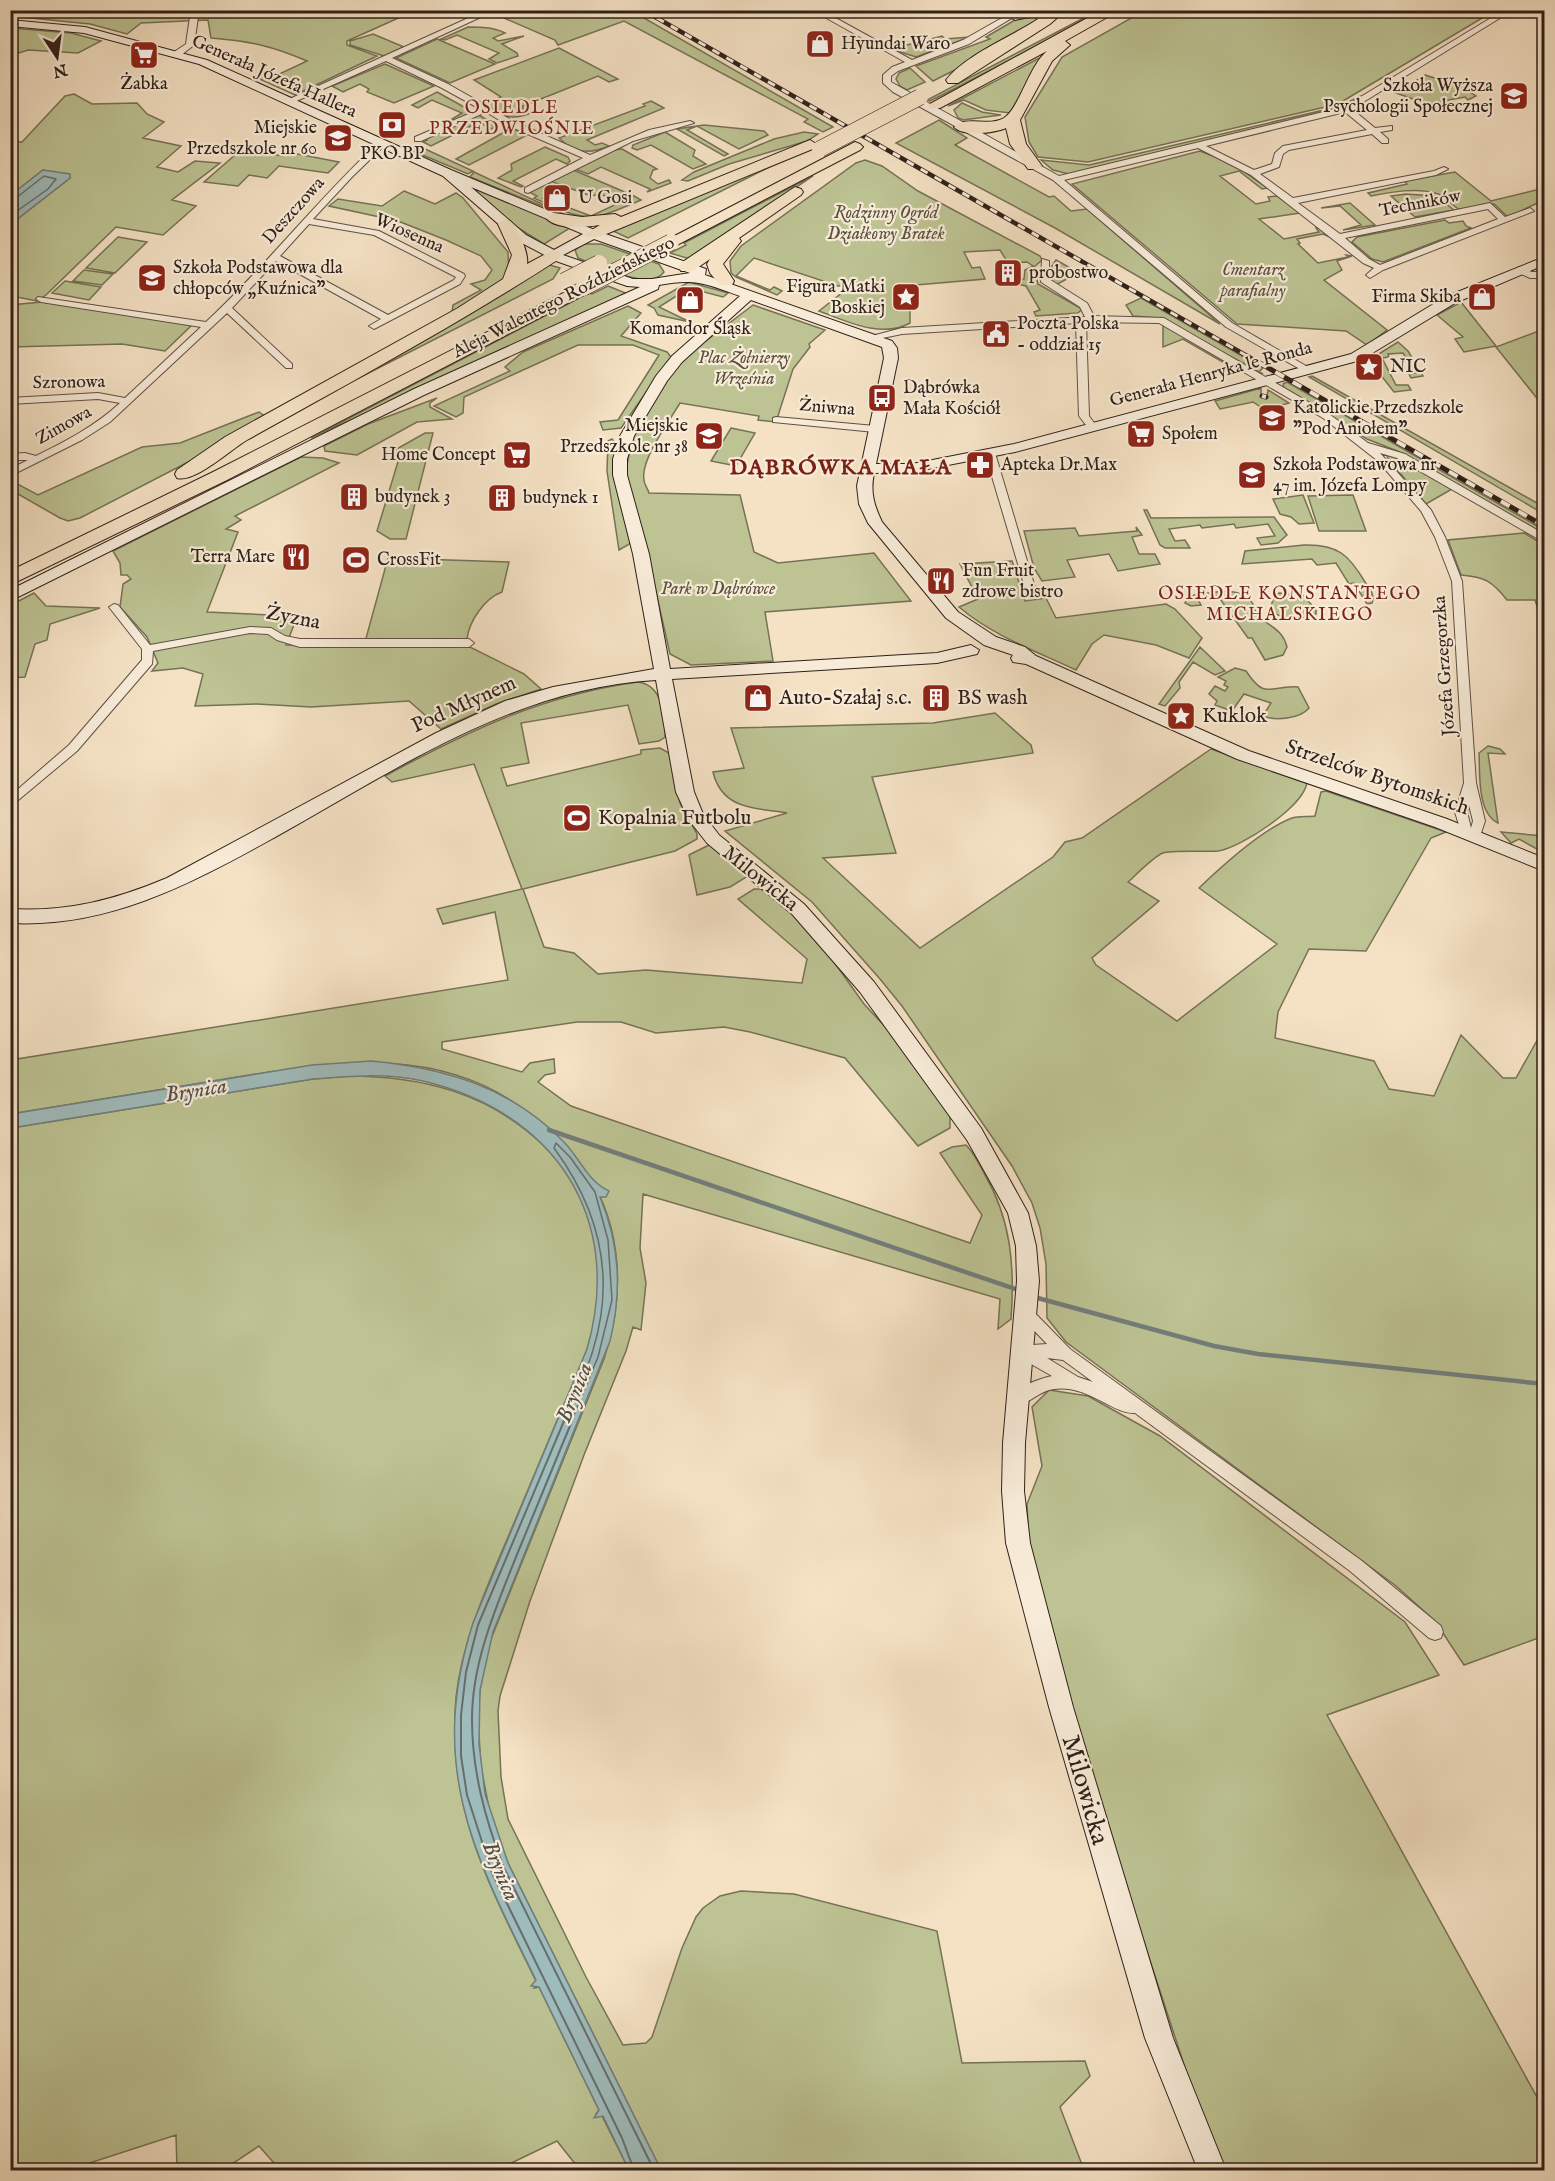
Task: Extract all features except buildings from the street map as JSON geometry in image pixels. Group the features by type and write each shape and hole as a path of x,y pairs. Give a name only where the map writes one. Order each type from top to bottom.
{"highway":[{"path":"952,80 975,62 1045,21 1059,10"},
{"name":"Aleja Walentego Roździeńskiego","path":"10,560 564,281 815,147 864,126 1087,10"},
{"path":"687,267 748,226 855,147 1113,10"},
{"path":"1019,13 1035,12 1045,15 1045,21"},
{"path":"962,127 996,128 1012,120 1046,59 1073,38 1080,28"},
{"path":"1012,120 1018,144 1034,166"},
{"path":"593,234 633,216 815,147"},
{"name":"Aleja Walentego Roździeńskiego","path":"10,579 220,476 838,158"},
{"path":"554,218 590,222 633,216"},
{"path":"506,225 506,230 520,258 510,283"},
{"path":"726,281 718,273 716,264 723,251 748,226"},
{"path":"184,474 232,441 464,312 553,255"},
{"path":"220,476 366,419"}],"street":[{"path":"177,54 190,45 195,10"},
{"path":"289,101 493,10"},
{"path":"815,10 910,62"},
{"path":"1058,179 1347,109 1510,10"},
{"path":"1019,13 966,42 910,62 889,73 886,79 888,84 1058,179 1229,325 1308,370"},
{"name":"Generała Józefa Hallera","path":"10,23 77,28 207,63 447,173 593,234 726,281 750,294"},
{"path":"386,58 512,124 590,158"},
{"path":"418,139 487,109"},
{"path":"1347,109 1385,141"},
{"path":"528,190 590,158 667,127 690,123"},
{"path":"1254,172 1276,165 1279,153 1286,148 1389,128"},
{"name":"Deszczowa","path":"128,401 226,308 364,158 382,144"},
{"path":"1199,145 1254,172 1366,261 1380,268"},
{"name":"Techników","path":"1293,201 1436,173 1444,169"},
{"name":"Generała Józefa Hallera","path":"447,173 522,238 553,255 625,282 645,284 695,276 873,337"},
{"name":"Techników","path":"1338,237 1490,206 1504,220"},
{"name":"Techników","path":"1370,275 1380,268 1530,210"},
{"name":"Wiosenna","path":"307,221 376,233 460,276 457,282 386,318"},
{"path":"553,255 593,234"},
{"path":"275,257 386,318 374,326"},
{"name":"Generała Józefa Hallera","path":"656,257 686,287 668,269 663,281"},
{"path":"1045,261 1044,280 1083,305 1086,320 1084,416 1092,427"},
{"name":"Generała Henryka le Ronda","path":"867,469 898,470 990,453 1366,353 1438,306 1545,261"},
{"name":"Aleja Walentego Roździeńskiego","path":"10,596 366,419 663,281 687,267"},
{"path":"1520,270 1530,274 1545,275"},
{"name":"Milowicka","path":"750,294 677,358 633,425 621,451 620,475 641,554 681,773 688,799 697,819 723,849 798,909 832,945 939,1084 974,1134 1009,1193 1024,1231 1028,1281 1012,1491 1018,1543 1038,1623 1159,2038 1212,2170"},
{"path":"41,299 209,325"},
{"path":"226,308 289,366"},
{"path":"873,337 902,331 1086,320"},
{"name":"Józefa Grzegorzka","path":"1086,320 1161,320 1333,420 1368,446 1393,470 1426,510 1440,537 1456,581 1470,783 1479,821 1470,834"},
{"path":"873,337 887,344 891,352 863,495 875,523 978,644"},
{"name":"Szronowa","path":"10,401 98,396 128,401"},
{"name":"Zimowa","path":"10,473 94,429 128,401"},
{"name":"Żniwna","path":"776,420 875,429"},
{"path":"1368,446 1401,456 1545,538"},
{"path":"990,453 1031,591"},
{"path":"10,457 36,459"},
{"path":"10,802 73,748 148,662 147,650 114,607"},
{"name":"Żyzna","path":"147,650 250,630 271,631 281,638 300,643 469,643"},
{"name":"Pod Młynem","path":"10,916 49,917 124,904 195,873 442,737 511,705 584,684 664,674 937,658 978,644"},
{"name":"Strzelców Bytomskich","path":"978,644 1030,660 1243,755 1442,823 1545,865"},
{"name":"Józefa Grzegorzka","path":"1461,812 1470,783"},
{"path":"1442,823 1456,817 1461,812 1470,834"},
{"path":"1026,1311 1042,1332 1067,1354 1123,1393 1142,1412 1356,1566 1435,1632"},
{"path":"1022,1352 1051,1350 1067,1354"},
{"path":"1022,1352 1072,1380 1142,1412"},
{"path":"1018,1399 1041,1385 1072,1380"}],"green space":[{"path":"501,10 632,11 833,127 823,132 804,122 808,119 624,21 558,45 555,40 497,15"},
{"path":"1145,10 1494,11 1338,104 1088,162 1038,157 1029,142 1025,117 1062,57"},
{"path":"10,11 414,11 347,41 347,45 377,56 295,95 255,77 262,74 271,78 307,61 260,45 211,38 208,20 141,23 127,34 90,24 11,16"},
{"path":"1097,11 1103,11 952,90 930,101 927,100"},
{"path":"1033,15 1039,19 1006,44 933,81 916,66 990,39 986,37 1015,20"},
{"path":"468,27 491,28 505,33 493,38 498,41 524,36 502,44 518,56 497,63 489,59 499,53 457,35 445,40 441,39"},
{"path":"11,28 71,33 101,41 78,53 28,50 19,53 11,49"},
{"path":"373,34 404,47 384,56 350,45 350,41"},
{"path":"942,36 945,39 970,37 916,57 891,49"},
{"path":"437,39 495,64 450,83 396,58"},
{"path":"559,48 618,79 609,82 598,76 521,107 531,113 523,116 507,116 485,104 501,97 474,80"},
{"path":"1049,53 1032,73 1010,113 986,110 964,100 948,106"},
{"path":"385,64 434,86 394,103 367,92 369,89 360,84 343,92 332,86"},
{"path":"910,68 925,82 907,90 900,86 896,79 899,73"},
{"path":"1425,75 1461,86 1476,96 1468,100 1465,97 1427,104 1396,93"},
{"path":"437,92 493,123 494,127 491,129 479,122 452,119 462,113 432,100 418,108 412,105"},
{"path":"74,94 92,104 137,103 147,114 164,122 143,138 181,146 157,167 178,172 195,161 220,163 172,200 196,206 163,235 116,227 37,301 11,296 11,224 70,178 43,170 11,195 11,141 22,142 65,96"},
{"path":"1360,96 1363,97 1344,107 1069,174 1053,170 1041,160 1089,165 1341,106"},
{"path":"651,101 664,108 587,140 595,145 602,143 609,146 582,151 570,147 559,138 645,106 643,104"},
{"path":"962,103 982,112 1001,115 963,120 958,118 954,110"},
{"path":"462,120 477,123 431,146 423,142 427,140 422,138"},
{"path":"939,120 967,138 955,145 1049,197 1054,196 1071,211 1087,209 1220,324 1055,228 896,143"},
{"path":"697,126 687,130 728,154 724,156 677,129"},
{"path":"697,126 764,131 768,135 739,149"},
{"path":"508,130 516,130 527,135 469,165 456,159"},
{"path":"665,132 695,150 693,156 706,164 693,169 651,145 637,150 632,148 633,145"},
{"path":"804,132 818,134 807,141 729,164 688,181 682,180 694,172 774,139"},
{"path":"401,146 423,148 473,171 468,174"},
{"path":"545,147 568,157 570,161 567,164 556,159 513,181 523,186 521,187 498,178 512,170 511,164"},
{"path":"243,148 282,156 287,152 339,162 328,173 279,166 267,178 249,175 238,186 204,182"},
{"path":"622,149 657,169 653,170 650,178 658,184 669,180 671,183 647,192 650,189 601,167 588,174 573,168 613,150"},
{"name":"Cmentarz parafialny","path":"1200,151 1233,164 1267,188 1262,189 1239,171 1220,176 1256,204 1270,201 1268,197 1277,196 1300,213 1259,219 1284,239 1319,232 1316,228 1320,228 1330,237 1323,234 1297,239 1300,243 1298,244 1318,263 1348,257 1346,255 1352,256 1337,261 1342,270 1324,280 1387,330 1367,345 1346,331 1237,324 1072,184"},
{"path":"791,156 628,238 611,230"},
{"name":"Rodzinny Ogród Działkowy Bratek","path":"865,160 882,166 918,191 1040,256 1042,260 1034,267 1038,284 1082,309 1078,313 1036,316 1034,312 1040,310 1026,286 1000,280 1024,279 1025,270 1033,266 1027,262 1008,263 1000,250 964,252 972,268 980,267 985,279 916,285 903,293 904,298 898,299 899,306 910,306 910,323 888,329 864,327 819,311 853,284 838,286 754,258 736,276 770,290 774,287 782,291 777,295 736,277 731,273 730,261 741,246 856,163"},
{"path":"571,169 641,200 609,213 588,217 566,212 534,198 537,196 529,192 545,182 560,188 543,198 591,216 619,203 601,194 591,196 550,181"},
{"path":"474,172 572,218 470,177"},
{"path":"1455,172 1491,201 1544,188 1544,200 1508,217 1494,204 1461,210 1441,195 1430,192 1404,191 1371,196 1368,193 1407,184 1404,181"},
{"path":"813,176 690,259 670,253 686,245 684,243"},
{"path":"470,186 570,228 544,244 515,226"},
{"path":"404,191 435,204 456,193 463,198 508,252 509,274 500,284 452,312 453,305 481,290 471,284 485,280 492,270 481,256 398,221 329,206 338,199 382,206"},
{"path":"1406,194 1436,196 1454,210 1415,217 1391,196"},
{"path":"1350,203 1375,225 1343,230 1361,225 1340,206 1321,208"},
{"path":"1445,220 1449,223 1463,221 1471,228 1383,262 1372,259 1352,242 1357,237"},
{"path":"118,237 147,242 115,273 86,268"},
{"path":"583,244 601,244 659,264 664,272 657,277 647,279 610,271 578,258 575,250"},
{"path":"1056,260 1084,277 1070,272 1061,275 1067,279 1054,286 1047,282 1046,275"},
{"path":"546,264 560,268 553,279 300,408"},
{"path":"84,270 113,274 102,285 73,281"},
{"path":"65,281 101,287 89,300 52,293"},
{"path":"689,282 728,293 723,297 689,288 659,307 690,322 658,315 654,308 648,305"},
{"path":"608,286 628,294 311,438 589,293 592,294"},
{"path":"1141,298 1263,368 1259,372 1159,318 1133,316 1126,305"},
{"path":"42,302 193,324 165,351 122,344 11,347 10,305"},
{"path":"1461,302 1496,346 1464,352 1455,339 1463,337 1437,315"},
{"name":"Park w Dąbrówce","path":"753,305 825,330 809,344 810,347 793,369 776,422 758,420 759,416 680,403 657,440 647,462 644,480 649,493 740,495 754,552 778,563 874,553 911,601 765,612 773,661 691,665 670,654 626,470 637,427 665,380 690,353"},
{"path":"628,306 641,313 621,336 667,352 671,357 621,428 603,430 600,422 618,420 659,355 633,345 578,345 464,397 463,413 456,417 434,406 510,371 505,367 523,352"},
{"path":"1163,325 1228,363 1226,364 1183,339 1163,347"},
{"path":"1544,329 1544,407 1496,347"},
{"path":"1398,342 1408,351 1423,376 1411,378 1409,374 1416,373 1403,353 1388,354 1389,357 1382,358 1396,385 1408,385 1411,390 1394,392 1369,360"},
{"path":"1312,376 1544,507 1544,514 1309,377"},
{"path":"1287,382 1544,530 1544,535 1397,451 1367,439 1284,388 1283,384"},
{"path":"1261,388 1261,395 1267,396 1268,390 1289,403 1265,410 1253,402 1220,409 1215,401"},
{"path":"437,398 430,403 430,407 452,419 417,422 357,455 325,451 324,446 368,424"},
{"path":"259,412 266,417 194,459 80,518 68,521 60,518 11,490 10,480 38,495 142,447 180,443"},
{"path":"731,428 755,433 736,466 711,461"},
{"path":"425,433 433,433 406,539 390,539 377,531 400,455 393,451"},
{"path":"612,439 617,445 613,466 633,542 619,550 607,471 608,441"},
{"path":"1391,455 1452,489 1426,504 1388,459 1387,456"},
{"path":"301,457 323,458 339,463 235,516 241,520 226,529 238,532 207,612 291,616 294,625 286,645 468,646 524,674 541,689 496,704 441,729 409,701 311,707 257,704 195,706 203,674 183,668 152,671 158,663 147,637 120,607 123,584 131,579 127,575 121,575 120,563 113,551"},
{"path":"1303,495 1314,523 1299,524 1291,517 1280,514 1273,499"},
{"path":"1353,495 1366,531 1319,531 1308,496"},
{"path":"1144,510 1147,510 1151,518 1274,517 1287,535 1278,543 1261,545 1257,538 1275,536 1268,524 1236,528 1234,524 1202,528 1200,525 1169,529 1175,541 1185,540 1190,548 1165,548 1160,545"},
{"path":"1136,527 1142,535 1132,537 1139,554 1155,554 1160,564 1118,571 1109,554 1067,560 1075,577 1042,581 1034,568 1024,531 1075,528 1079,536 1137,531"},
{"path":"1524,533 1544,545 1544,627 1535,600 1507,600 1497,588 1487,581 1461,575 1448,540"},
{"path":"1304,545 1334,549 1348,558 1370,590 1373,597 1372,603 1367,604 1354,583 1349,584 1336,563 1317,565 1312,559 1242,564 1245,551"},
{"path":"388,558 509,562 502,592 490,599 479,611 468,632 467,639 365,642"},
{"path":"1012,561 1025,601 1046,598 1056,618 1166,604 1175,609 1202,638 1189,658 1156,645 1104,635 1092,644 1076,670 1000,635 959,607 978,599 960,564"},
{"path":"1236,592 1250,599 1259,617 1283,637 1287,647 1283,655 1265,660 1252,638 1248,638 1218,596 1198,599 1201,605 1191,606 1185,603 1189,596"},
{"path":"34,593 46,606 100,608 50,624 47,640 35,644 25,677 11,678 11,605"},
{"path":"1279,593 1303,595 1316,610 1316,614 1304,618 1280,616 1270,610 1274,596"},
{"path":"1200,647 1225,671 1215,675 1193,662 1179,682 1180,688 1165,706 1159,704"},
{"path":"1235,668 1246,671 1258,686 1264,689 1298,687 1309,708 1294,717 1268,718 1263,716 1271,703 1244,694 1232,711 1215,705 1217,701 1209,694 1215,686 1225,691 1228,687 1224,685 1226,681 1218,677"},
{"path":"637,682 652,688 657,694 665,719 665,737 659,741 639,744 628,705 521,723 529,763 501,768 507,786 641,754 641,750 660,748 669,753 680,803 697,834 697,839 675,851 523,889 544,947 574,953 598,974 646,970 802,983 807,959 738,899 754,889 761,889 794,915 829,955 864,1004 891,1033 950,1116 950,1128 918,1146 845,1058 724,1027 656,1033 621,1022 577,1022 442,1042 442,1049 522,1072 530,1063 554,1059 555,1073 545,1075 538,1082 571,1106 970,1243 982,1215 940,1153 952,1147 966,1145 993,1190 1005,1225 1011,1262 1011,1319 998,1329 1000,1299 643,1194 640,1248 646,1283 641,1330 633,1327 626,1351 584,1455 530,1601 500,1696 498,1711 501,1777 508,1819 586,1977 623,2045 646,2043 652,2037 682,1948 696,1917 703,1908 720,1896 741,1891 794,1894 937,1931 962,2063 1085,2061 1090,2076 1060,2107 1084,2170 661,2170 508,1863 491,1818 481,1767 478,1718 480,1690 489,1644 604,1359 615,1312 617,1264 608,1217 587,1173 560,1141 541,1123 504,1096 464,1078 424,1067 382,1063 295,1068 11,1114 11,1060 508,980 495,912 443,924 437,909 522,889 474,764 392,782 385,776 447,744 507,717 569,696"},
{"path":"995,713 1031,745 1033,753 872,777 896,853 823,858 920,948 1053,857 1065,842 1082,838 1211,749 1307,783 1295,803 1256,834 1218,851 1163,853 1128,882 1159,901 1092,958 1096,965 1177,1021 1277,944 1199,888 1230,860 1268,831 1292,818 1315,816 1321,792 1326,791 1446,832 1431,838 1366,951 1309,949 1278,1012 1275,1038 1374,1061 1389,1089 1434,1096 1461,1035 1503,1078 1516,1078 1544,1028 1544,1636 1464,1665 1435,1621 1396,1586 1066,1342 1047,1318 1046,1264 1040,1228 1032,1203 1012,1166 902,1006 880,979 812,902 725,831 787,813 742,805 724,794 717,784 713,772 744,768 731,728 933,723"},
{"path":"1488,746 1500,749 1505,754 1488,753 1498,823 1486,811 1481,792 1479,753"},
{"path":"1501,832 1544,836 1544,853 1519,839 1511,843"},
{"path":"711,844 748,876 730,887 697,895 689,855"},
{"path":"348,1076 402,1079 428,1084 476,1100 499,1112 521,1126 558,1162 582,1202 590,1224 598,1271 598,1294 593,1330 581,1365 475,1619 459,1677 455,1737 458,1775 465,1810 487,1878 536,1981 534,1988 539,1987 599,2110 596,2114 602,2116 629,2170 580,2170 557,2141 497,2170 280,2170 259,2146 223,2170 177,2170 176,2135 68,2170 11,2170 11,1128 313,1079"},
{"path":"1049,1390 1088,1396 1160,1436 1405,1622 1439,1675 1327,1715 1544,2110 1544,2170 1226,2170 1206,2132 1113,1847 1030,1565 1027,1504 1042,1466 1032,1407"}],"water":[{"path":"43,170 70,174 70,178 11,224 11,195"},
{"name":"Brynica","path":"371,1061 450,1075 498,1094 543,1122 563,1141 595,1181 609,1191 606,1197 600,1197 612,1233 617,1268 616,1304 610,1341 493,1632 480,1690 479,1744 485,1794 508,1863 661,2170 629,2170 603,2116 594,2118 599,2110 539,1987 531,1986 536,1980 494,1892 477,1850 464,1809 456,1766 455,1722 460,1675 473,1623 587,1349 596,1301 596,1256 586,1214 568,1177 542,1145 509,1117 469,1096 409,1078 354,1076 313,1079 11,1128 11,1114 312,1065"}],"waterway":[{"path":"549,1130 1021,1291"},
{"path":"1034,1297 1214,1346 1258,1354 1544,1384"}],"railway":[{"path":"643,10 1261,364"},
{"path":"1258,362 1544,526"},
{"path":"1262,396 1266,397"}],"place":[{"name":"Hyundai Waro","path":"820,44"},
{"name":"Żabka","path":"144,55"},
{"name":"Szkoła Wyższa Psychologii Społecznej","path":"1514,96"},
{"name":"PKO BP","path":"392,125"},
{"name":"Miejskie Przedszkole nr 60","path":"338,138"},
{"name":"U Gosi","path":"557,198"},
{"name":"probostwo","path":"1008,273"},
{"name":"Szkoła Podstawowa dla chłopców „Kuźnica”","path":"152,278"},
{"name":"Figura Matki Boskiej","path":"906,297"},
{"name":"Firma Skiba","path":"1482,297"},
{"name":"Komandor Śląsk","path":"690,300"},
{"name":"Poczta Polska - oddział 15","path":"996,334"},
{"name":"NIC","path":"1369,367"},
{"name":"Dąbrówka Mała Kościół","path":"882,398"},
{"name":"Katolickie Przedszkole \"Pod Aniołem\"","path":"1272,418"},
{"name":"Społem","path":"1141,434"},
{"name":"Miejskie Przedszkole nr 38","path":"709,436"},
{"name":"Home Concept","path":"517,455"},
{"name":"Apteka Dr.Max","path":"980,465"},
{"name":"Szkoła Podstawowa nr 47 im. Józefa Lompy","path":"1252,475"},
{"name":"budynek 3","path":"354,497"},
{"name":"budynek 1","path":"502,498"},
{"name":"Terra Mare","path":"296,557"},
{"name":"CrossFit","path":"356,560"},
{"name":"Fun Fruit zdrowe bistro","path":"941,581"},
{"name":"Auto-Szałaj s.c.","path":"758,698"},
{"name":"BS wash","path":"936,698"},
{"name":"Kuklok","path":"1181,716"},
{"name":"Kopalnia Futbolu","path":"577,818"}],"district":[{"name":"OSIEDLE PRZEDWIOŚNIE","path":"512,118"},
{"name":"DĄBRÓWKA MAŁA","path":"841,468"},
{"name":"OSIEDLE KONSTANTEGO MICHALSKIEGO","path":"1290,604"}],"park label":[{"name":"Plac Żołnierzy Września","path":"744,368"}]}
